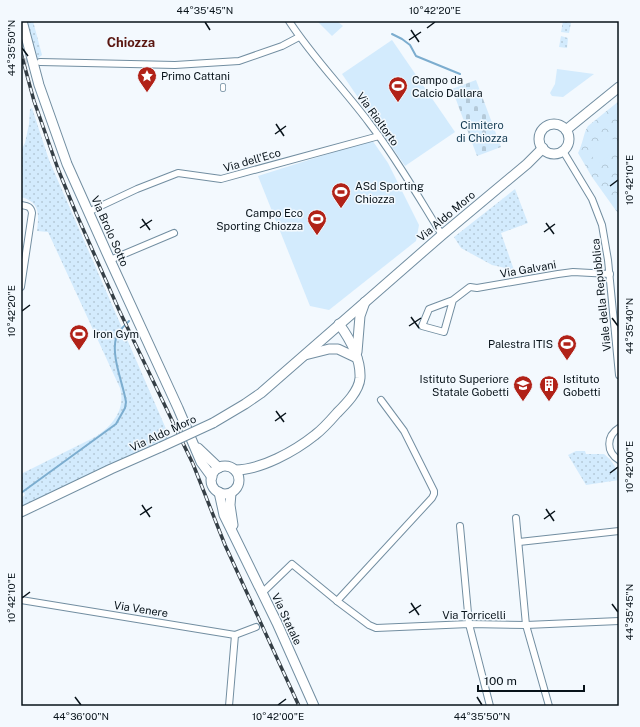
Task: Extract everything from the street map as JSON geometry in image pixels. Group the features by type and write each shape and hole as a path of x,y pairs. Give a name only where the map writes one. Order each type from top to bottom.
{"main road":[{"name":"Via Brolo Sotto","path":"22,21 32,62 46,108 67,164 201,462 212,477"},
{"path":"566,130 619,87"},
{"path":"555,124 566,130 569,136 569,143 563,151 554,154 543,148 540,141 541,132 547,126 555,124"},
{"name":"Via Aldo Moro","path":"21,512 213,423 246,404 261,393 442,235 527,164 543,148"},
{"path":"212,477 219,468 229,467 235,470 244,470 266,463 302,445 316,434 344,406 355,392 360,378 357,358 360,316 365,302"},
{"path":"339,324 341,334 347,348 357,358"},
{"name":"Via Aldo Moro","path":"303,356 329,349 338,349 357,358"},
{"name":"Via Brolo Sotto","path":"194,444 219,468"},
{"path":"219,492 227,494 231,493 239,484 266,463"},
{"path":"235,470 238,476 239,484"},
{"name":"Via Statale","path":"212,477 212,484 219,492 224,515 314,706"},
{"name":"Via Statale","path":"231,493 231,517 238,544"}],"street":[{"name":"Via Rioltorto","path":"289,21 379,136 442,235"},
{"path":"40,62 175,65 239,61 282,46 300,37"},
{"name":"Via dell'Eco","path":"88,212 137,189 178,173 220,180 379,136"},
{"name":"Viale della Repubblica","path":"563,151 586,186 598,212 605,236 619,375"},
{"path":"21,205 32,209 32,213 21,287"},
{"path":"110,260 174,233"},
{"name":"Via Galvani","path":"453,300 444,332 422,326 429,309 453,300 470,287 477,288 573,272 610,274"},
{"path":"337,602 434,494 420,460 404,431 381,400"},
{"path":"619,428 612,435 609,444 612,454 619,460"},
{"path":"516,518 526,625 549,706"},
{"path":"460,526 469,624 490,706"},
{"path":"519,542 619,531"},
{"name":"Via Torricelli","path":"262,593 292,564 337,602 369,626 376,628 469,624 526,625 619,621"},
{"name":"Via Venere","path":"21,600 235,635 256,628"},
{"path":"228,706 235,635"}],"green space":[{"path":"25,21 33,21 42,55 37,59"},
{"path":"317,21 337,21 343,26 332,36"},
{"path":"563,21 571,23 569,33 561,32"},
{"path":"561,36 568,38 567,48 559,47"},
{"name":"Campo da Calcio Dallara","path":"392,40 455,132 405,166 342,74"},
{"path":"557,69 594,74 563,97 552,96 550,93 555,84"},
{"name":"Cimitero di Chiozza","path":"476,80 501,147 477,156 452,89"},
{"path":"619,101 619,211 617,212 592,177 578,153 588,126"},
{"path":"32,108 49,160 170,438 21,507 21,498 25,495 21,487 21,474 101,433 116,417 121,403 120,388 48,232 37,231 38,214 35,205 27,199 21,197 21,150 25,143 30,109"},
{"path":"610,135 619,149 597,164 588,150"},
{"name":"ASd Sporting Chiozza","path":"372,140 388,163 419,225 416,241 329,310 310,306 258,176"},
{"path":"515,189 528,223 501,233 514,270 492,265 461,248 454,237"},
{"path":"576,451 585,451 586,454 604,454 614,465 619,480 586,485 568,455"}],"waterway":[{"path":"392,34 410,45 416,56 460,74"},
{"path":"21,493 116,424 125,408 126,402 116,362 115,345 118,333 129,321"}],"tunnel":[{"path":"21,61 35,62"}],"railway":[{"path":"21,53 34,101 58,169 76,213 119,310 193,464 225,545 299,706"}],"place":[{"name":"Primo Cattani","path":"147,93"},
{"name":"Campo da Calcio Dallara","path":"398,103"},
{"name":"ASd Sporting Chiozza","path":"341,209"},
{"name":"Campo Eco Sporting Chiozza","path":"317,236"},
{"name":"Iron Gym","path":"79,351"},
{"name":"Palestra ITIS","path":"567,361"},
{"name":"Istituto Superiore Statale Gobetti","path":"523,402"},
{"name":"Istituto Gobetti","path":"549,402"}],"district":[{"name":"Chiozza","path":"131,42"}]}
